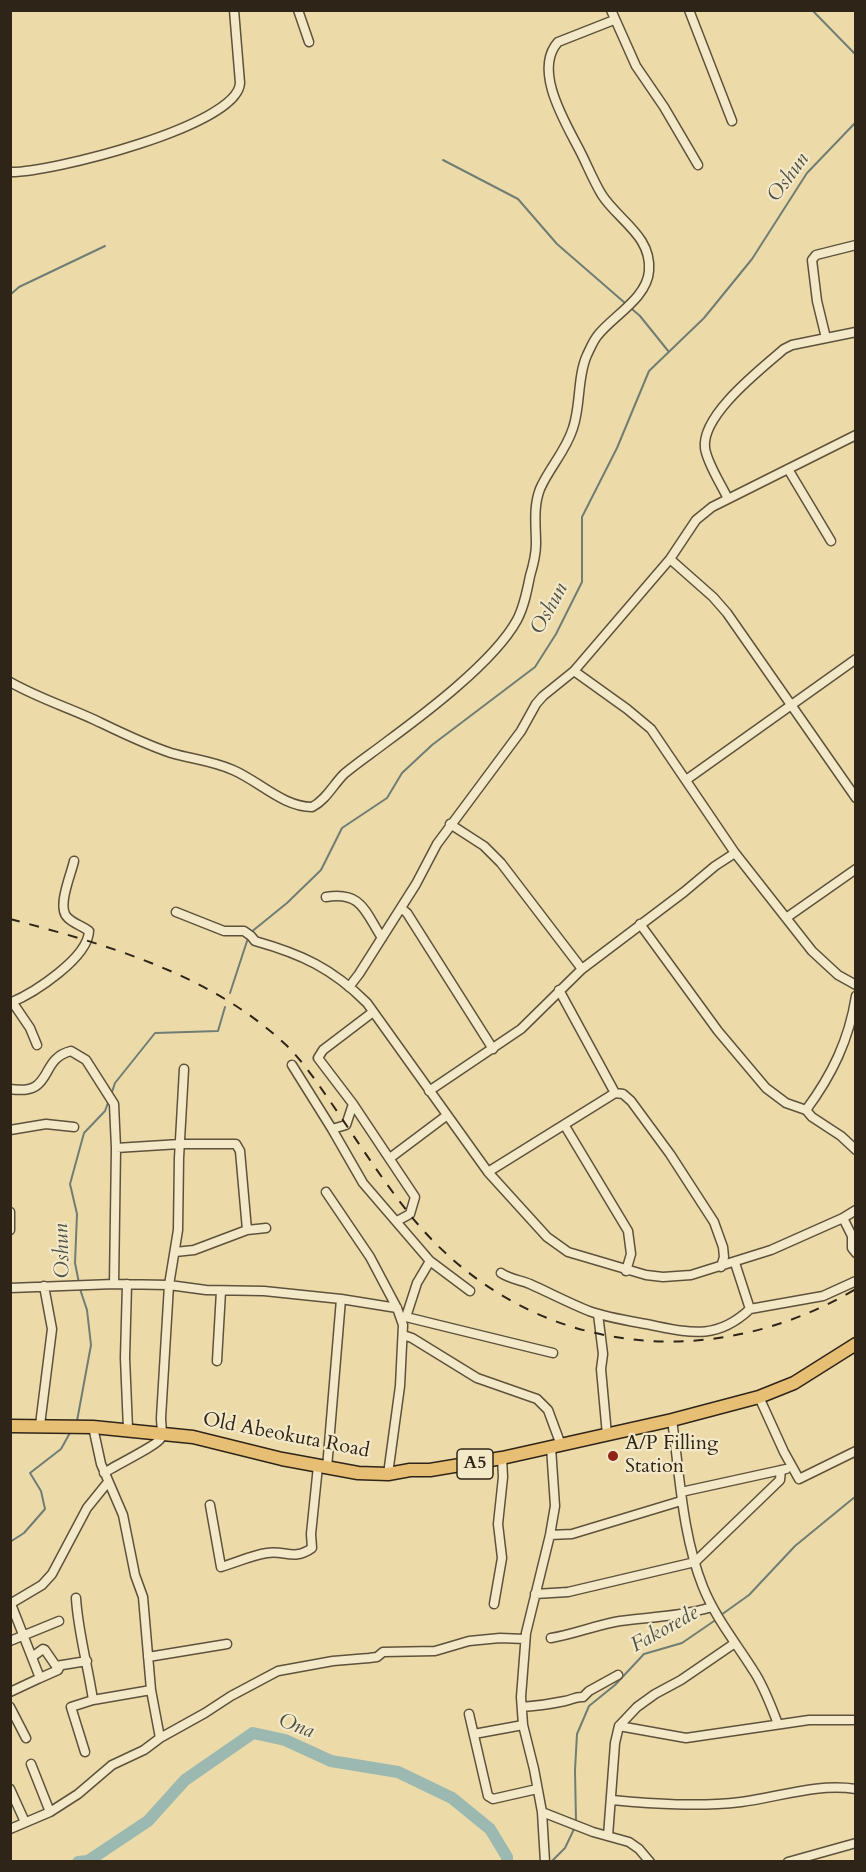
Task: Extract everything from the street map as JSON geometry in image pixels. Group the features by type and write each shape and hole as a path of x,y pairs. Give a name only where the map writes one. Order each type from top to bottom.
{"highway":[{"name":"Old Abeokuta Road","path":"10,1426 128,1429 193,1437 322,1467 358,1473 388,1474 437,1469 502,1458 672,1420 759,1397 794,1383 855,1344"}],"street":[{"path":"10,172 27,172 78,162 136,145 186,126 233,98 240,90 234,10"},
{"path":"298,10 309,42"},
{"path":"689,10 732,122"},
{"path":"10,682 122,734 172,753 234,770 293,804 312,807 323,799 345,774 408,726 485,660 509,631 521,610 536,546 536,506 540,489 561,455 573,429 579,408 585,358 596,336 636,299 647,280 649,271 644,245 638,234 602,195 559,109 548,71 549,57 558,42 613,15 636,66 664,107 698,165"},
{"path":"826,338 817,301 813,258 816,255 855,245"},
{"path":"728,499 705,447 706,435 713,418 784,349 855,332"},
{"path":"349,987 416,884 450,824 521,731 536,704 574,671 670,560 696,520 712,507 855,435"},
{"path":"788,469 831,541"},
{"path":"670,560 720,605 855,798"},
{"path":"686,780 855,659"},
{"path":"574,671 651,729 735,853 812,951 826,966 855,985"},
{"path":"450,824 473,837 496,857 582,969"},
{"path":"429,1091 521,1029 582,969 735,853"},
{"path":"37,1045 30,1028 12,1003 33,992 64,968 88,939 89,931 66,917 63,910 63,901 74,861"},
{"path":"786,918 855,868"},
{"path":"326,897 345,895 352,899 363,908 382,938"},
{"path":"401,908 407,913 493,1049"},
{"path":"176,912 227,932 248,933 255,941 309,959 324,967 349,987 367,1004 488,1172 531,1221 560,1248 626,1271 674,1277 721,1267 771,1250 843,1218 855,1210"},
{"path":"640,924 742,1062 766,1088 786,1103 806,1110 812,1117 841,1136 855,1150"},
{"path":"559,990 615,1094"},
{"path":"806,1110 823,1087 837,1062 855,996"},
{"path":"373,1012 319,1054 320,1062 353,1104 415,1197 410,1214 397,1221"},
{"path":"10,1089 22,1091 32,1088 45,1079 55,1058 71,1051 86,1060 114,1104 116,1148 114,1284"},
{"path":"292,1065 363,1183 430,1261 470,1291"},
{"path":"104,1473 159,1441 162,1434 161,1418 170,1285 178,1230 184,1069"},
{"path":"488,1172 615,1094 626,1096 670,1154 714,1222 723,1247 724,1257 721,1267"},
{"path":"332,1129 346,1125 353,1104"},
{"path":"390,1158 446,1116"},
{"path":"10,1130 46,1124 74,1127"},
{"path":"565,1125 628,1231 631,1254 626,1271"},
{"path":"116,1148 180,1144 238,1145 247,1230"},
{"path":"326,1192 370,1257 403,1318 553,1353"},
{"path":"10,1212 10,1230"},
{"path":"843,1218 852,1236 852,1248 855,1253"},
{"path":"175,1252 194,1250 247,1230 266,1228"},
{"path":"388,1474 400,1386 403,1318 417,1283 430,1261"},
{"path":"735,1263 750,1309"},
{"path":"501,1273 598,1314 687,1333 708,1332 724,1326 750,1309 823,1296 855,1281"},
{"path":"10,1288 114,1284 170,1285 221,1291 264,1291 341,1299 397,1308"},
{"path":"127,1284 125,1358 128,1429"},
{"path":"40,1425 52,1329 44,1286"},
{"path":"217,1361 221,1291"},
{"path":"210,1505 221,1567 267,1552 296,1556 312,1548 311,1534 322,1467 341,1299"},
{"path":"598,1314 603,1354 607,1435"},
{"path":"403,1335 412,1338 477,1378 537,1399 548,1410 556,1446 555,1498 550,1535 525,1639 522,1707 523,1725 542,1812 545,1862"},
{"path":"759,1397 797,1478 802,1479 855,1450"},
{"path":"672,1420 681,1496 695,1562 703,1587 712,1607 760,1681 778,1724"},
{"path":"93,1427 104,1473 123,1515 135,1575 143,1597 151,1690 160,1738"},
{"path":"494,1604 502,1558 498,1524 504,1477 502,1458"},
{"path":"550,1535 572,1534 681,1496 792,1468"},
{"path":"535,1594 568,1592 695,1562 780,1480 781,1470"},
{"path":"40,1678 11,1604 42,1585 51,1574 87,1508 108,1482"},
{"path":"76,1598 78,1625 87,1660 93,1700"},
{"path":"552,1638 573,1635 606,1624 712,1607"},
{"path":"10,1641 59,1622"},
{"path":"10,1829 50,1812 78,1794 112,1765 144,1750 160,1738 248,1686 278,1671 333,1661 377,1657 383,1652 435,1651 469,1641 500,1638 525,1639"},
{"path":"608,1836 615,1743 619,1726 637,1707 655,1694 681,1680 735,1643"},
{"path":"148,1657 226,1644"},
{"path":"32,1657 45,1650 54,1663 60,1666 87,1660"},
{"path":"10,1692 58,1670 60,1666"},
{"path":"522,1707 566,1701 576,1696 583,1697 589,1691 618,1675"},
{"path":"85,1752 71,1707 93,1700 151,1690"},
{"path":"10,1707 26,1738"},
{"path":"470,1714 488,1796 490,1798 537,1789"},
{"path":"619,1726 686,1738 778,1724 829,1719 855,1720"},
{"path":"474,1734 523,1725"},
{"path":"31,1764 50,1812"},
{"path":"612,1800 648,1804 702,1804 741,1802 828,1787 855,1789"},
{"path":"10,1789 25,1822"},
{"path":"542,1812 634,1845 650,1862"},
{"path":"788,1862 855,1843"}],"waterway":[{"path":"812,10 856,55"},
{"name":"Oshun","path":"250,933 287,903 321,870 342,828 387,798 402,773 432,745 535,667 556,634 582,582 582,517 617,448 649,371 704,318 752,259 807,173 856,122"},
{"path":"443,160 518,199 557,244 640,316 669,352"},
{"path":"10,295 19,287 105,246"},
{"name":"Oshun","path":"230,993 248,938"},
{"name":"Oshun","path":"111,1095 115,1083 155,1033 218,1031 225,1007"},
{"name":"Oshun","path":"79,1283 75,1263 77,1214 70,1184 84,1133 105,1111 109,1100"},
{"name":"Oshun","path":"77,1421 91,1345 87,1310 80,1289"},
{"name":"Oshun","path":"10,1542 24,1533 45,1509 41,1491 30,1473 61,1449 71,1431"},
{"name":"Fakorede","path":"721,1615 749,1595 795,1546 856,1496"},
{"name":"Fakorede","path":"576,1822 577,1734 589,1706 615,1685 644,1654 682,1643 717,1619"},
{"name":"Ona","path":"78,1862 88,1861 148,1821 185,1780 253,1733 285,1740 331,1761 398,1772 452,1798 490,1829 507,1857 507,1862"},
{"name":"Fakorede","path":"551,1862 565,1848 575,1827"}],"railway":[{"path":"10,919 84,940 156,965 224,999 256,1020 298,1058 411,1216 456,1262 507,1298 561,1323 619,1338 678,1341 739,1335 798,1317 856,1289"}],"place":[{"name":"A/P Filling Station","path":"613,1456"}]}
